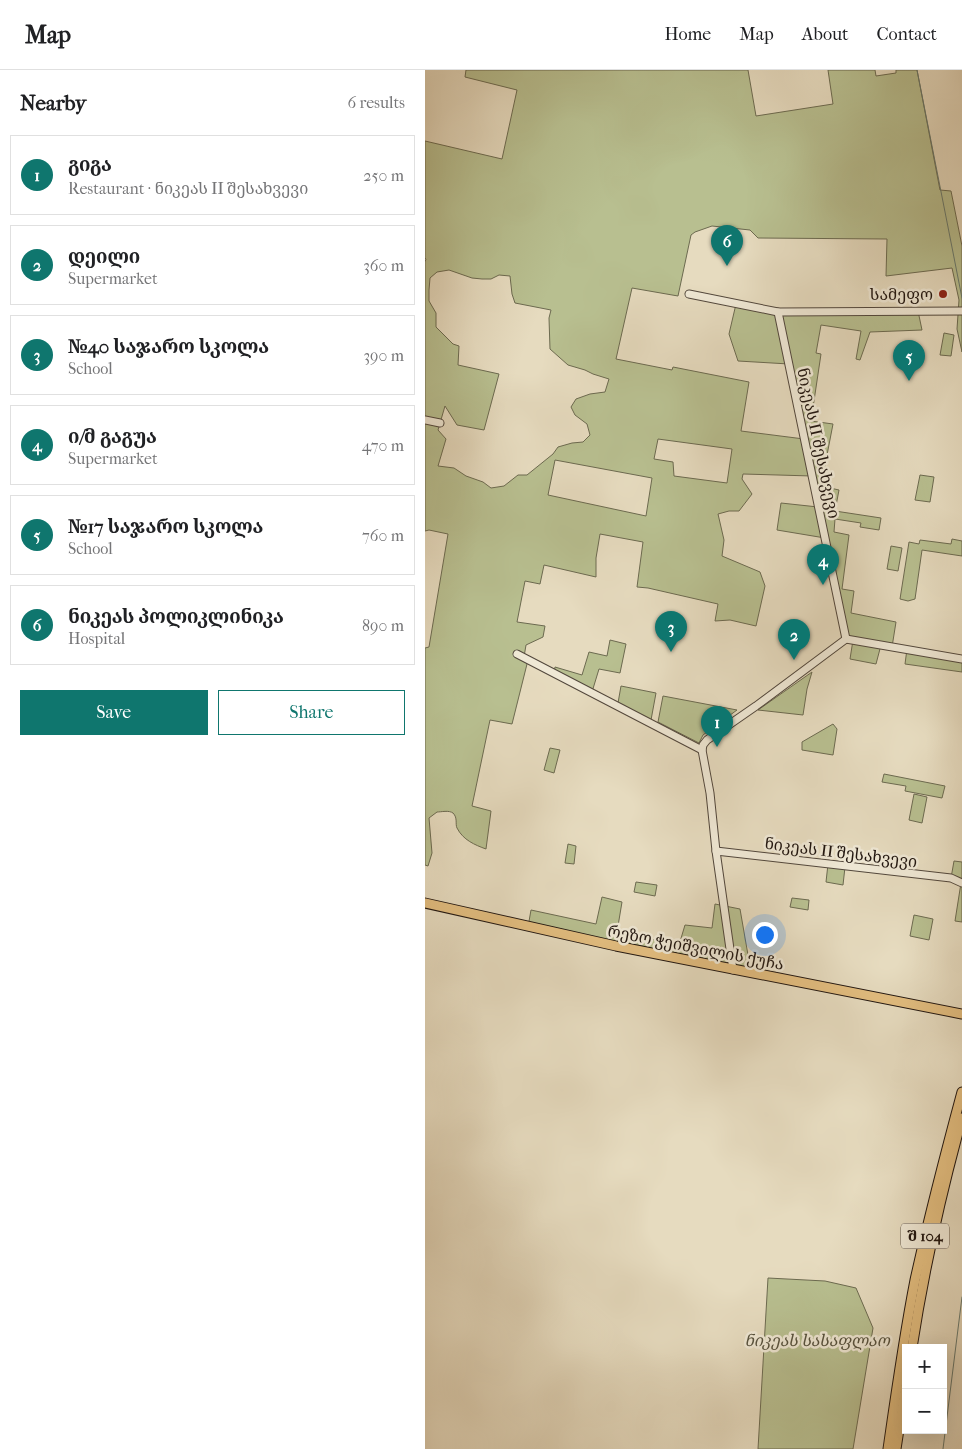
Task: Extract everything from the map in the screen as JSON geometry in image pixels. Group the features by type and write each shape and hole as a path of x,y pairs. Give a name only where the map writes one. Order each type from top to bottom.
{"main road":[{"name":"რეზო ჭეიშვილის ქუჩა","path":"425,903 555,933 733,970 962,1014"},
{"name":"შ 104","path":"908,1344 915,1282 926,1231 962,1092"},
{"name":"შ 104","path":"912,1344 922,1284 941,1197 962,1118"},
{"name":"შ 104","path":"888,1449 902,1388"},
{"name":"შ 104","path":"896,1449 902,1389"}],"street":[{"path":"689,294 778,312 962,311"},
{"name":"ნიკეას II შესახვევი","path":"778,312 846,638"},
{"path":"425,420 440,423"},
{"path":"733,970 716,851 710,793 702,750 707,740 756,706 846,638 962,659"},
{"path":"517,654 702,750"},
{"name":"ნიკეას II შესახვევი","path":"716,851 951,878 962,883"}],"green space":[{"path":"466,70 748,70 756,116 833,104 828,70 875,70 876,76 896,73 896,70 917,70 940,190 951,191 962,246 962,352 957,329 959,300 952,268 886,276 887,239 758,238 750,230 712,226 691,235 678,296 632,288 616,359 672,370 673,367 749,382 741,431 804,439 789,364 738,361 729,334 736,304 778,312 918,311 922,330 870,332 860,360 856,359 861,331 821,325 816,353 821,354 811,421 833,424 821,486 839,490 835,511 881,518 879,530 860,527 861,523 835,519 834,532 849,535 842,589 854,591 851,613 896,622 892,647 881,645 876,664 850,659 853,640 846,639 825,538 777,530 781,503 818,507 812,476 743,474 742,479 752,494 739,511 718,514 724,540 722,556 760,572 765,586 756,626 730,620 715,621 718,604 637,587 643,542 600,534 596,558 596,577 544,565 540,584 525,581 517,622 545,626 543,637 526,645 524,657 528,660 512,724 490,720 472,806 491,811 486,849 474,844 463,836 457,828 453,813 447,811 437,812 429,818 432,853 428,866 425,865 425,648 429,647 448,534 429,530 425,531 425,141 502,159 517,90 465,77","holes":["449,270 472,278 482,279 491,279 499,275 510,276 515,303 551,310 549,318 550,349 568,365 609,379 605,392 590,394 576,399 571,407 575,415 587,424 590,435 583,442 558,447 553,454 527,475 518,475 504,486 491,488 454,468 438,466 446,439 438,430 445,406 457,425 484,430 499,374 458,365 459,346 453,344 436,327 436,313 429,301 430,278 437,272","658,439 732,449 727,483 674,476 673,462 654,459","555,460 652,478 646,516 548,495"]},
{"path":"944,333 954,335 951,356 940,355"},
{"path":"920,475 934,477 930,502 915,500"},
{"path":"952,539 962,541 962,556 922,550 915,599 908,601 900,599 909,542 919,544 920,540 951,544"},
{"path":"891,546 902,548 898,571 887,569"},
{"path":"610,640 626,644 620,673 599,669 592,692 554,673 555,667 582,675 589,652 607,656"},
{"path":"907,649 962,659 962,672 905,664"},
{"path":"812,672 803,715 758,710"},
{"path":"621,686 656,693 651,720 618,703"},
{"path":"663,696 737,710 703,735 699,743 658,722"},
{"path":"833,724 837,729 833,755 802,750 802,742"},
{"path":"550,748 560,750 554,773 544,770"},
{"path":"884,774 945,786 942,798 905,791 906,786 882,782"},
{"path":"914,794 927,797 922,823 909,820"},
{"path":"568,844 576,846 574,864 565,863"},
{"path":"954,861 962,862 962,922 955,921 961,883 951,878"},
{"path":"828,864 845,867 843,885 826,882"},
{"path":"636,882 657,885 655,896 634,892"},
{"path":"602,897 622,902 617,932 679,945 685,925 712,928 715,904 740,909 748,955 746,972 528,927 531,910 596,924"},
{"path":"792,898 809,900 808,910 790,907"},
{"path":"914,915 933,919 929,940 910,936"},
{"name":"ნიკეას სასაფლაო","path":"768,1278 825,1281 856,1288 873,1328 853,1449 758,1449"}],"waterway":[{"path":"917,70 962,298"},
{"path":"943,1449 962,1297"}],"place":[{"name":"ნიკეას პოლიკლინიკა","path":"727,266"},
{"name":"სამეფო","path":"943,294"},
{"name":"№17 საჯარო სკოლა","path":"909,381"},
{"name":"ი/მ გაგუა","path":"823,585"},
{"name":"№40 საჯარო სკოლა","path":"671,652"},
{"name":"დეილი","path":"794,660"},
{"name":"გიგა","path":"717,747"}]}
